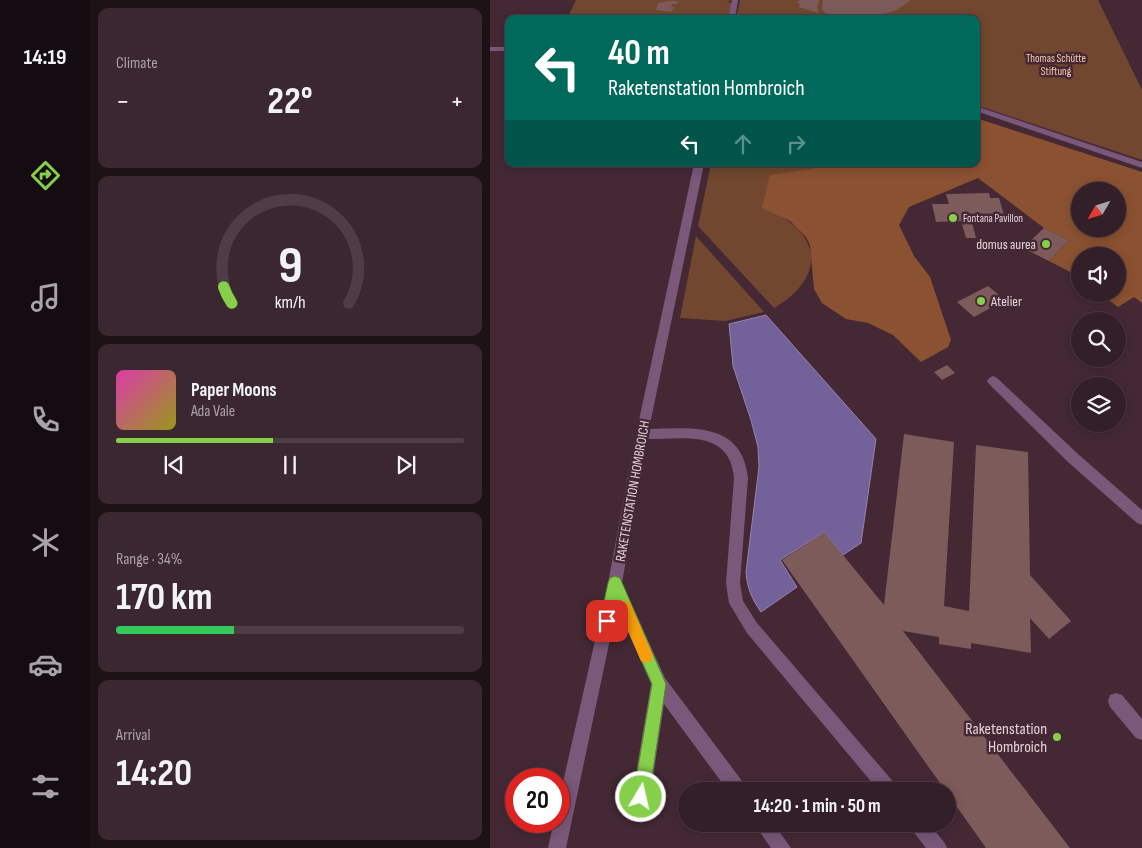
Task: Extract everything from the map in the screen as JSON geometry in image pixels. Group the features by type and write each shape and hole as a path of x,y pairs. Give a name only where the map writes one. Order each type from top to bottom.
{"street":[{"path":"732,15 735,0"},
{"path":"490,50 505,49"},
{"path":"980,109 1142,165"},
{"name":"RAKETENSTATION HOMBROICH","path":"557,848 615,583 642,434 698,167"},
{"path":"993,381 1073,458 1142,519"},
{"path":"642,434 707,436 723,441 735,453 742,478 733,572 736,603 752,628 882,782"},
{"path":"615,583 659,684 732,782"},
{"path":"641,797 659,684"},
{"path":"1116,701 1142,732"},
{"path":"770,832 782,848"},
{"path":"925,832 938,848"}],"green space":[{"path":"576,0 732,0 727,2 732,3 729,15 569,15"},
{"name":"Thomas Schütte Stiftung","path":"740,0 1098,0 1142,90 1142,160 980,106 980,15 737,15"},
{"path":"710,167 819,167 811,169 762,208 781,217 796,228 806,240 811,254 810,268 804,282 792,295 774,308 698,226"},
{"path":"696,236 764,312 725,321 680,318"}],"shaded area":[{"path":"980,119 1142,172 1142,303 1134,297 1126,302 1126,247 1071,247 1071,272 1049,261 1069,240 1044,228 978,178 909,207 899,225 914,256 930,277 951,340 948,347 921,362 893,335 868,323 846,319 822,303 814,289 810,245 806,237 790,221 762,208 770,175 819,167 980,167"},
{"path":"1111,302 1126,302 1118,307"},
{"path":"766,315 876,439 861,543 843,555 824,532 780,560 797,587 761,612 750,593 746,572 759,467 758,447 733,366 729,324"}],"building":[{"path":"800,0 819,0 817,6 819,13 798,7 801,4 797,3"},
{"path":"823,0 911,0 897,10 880,15 828,15 822,10"},
{"path":"678,1 677,4 672,4 671,7 675,7 671,12 656,10 658,3"},
{"name":"Fontana Pavillon","path":"989,193 990,198 999,198 1004,215 970,215 976,238 966,238 961,221 936,222 932,204 949,204 946,194"},
{"name":"domus aurea","path":"1044,228 1069,240 1049,261 1023,248"},
{"name":"Atelier","path":"988,286 1005,300 974,317 957,302"},
{"path":"947,365 955,373 942,380 934,372"},
{"path":"904,434 954,442 944,606 969,611 976,445 1028,452 1030,575 1071,621 1049,639 1030,618 1031,653 971,643 971,649 939,644 939,637 903,631 1070,848 986,848 956,806 956,782 939,782 782,560 824,532 884,605"}],"slow traffic":[{"path":"625,608 646,656"}],"place":[{"name":"Fontana Pavillon","path":"953,218"},
{"name":"domus aurea","path":"1046,244"},
{"name":"Atelier","path":"981,301"},
{"name":"Raketenstation Hombroich","path":"1057,737"}],"route":[{"path":"607,621 615,583 659,684 641,797"}]}
